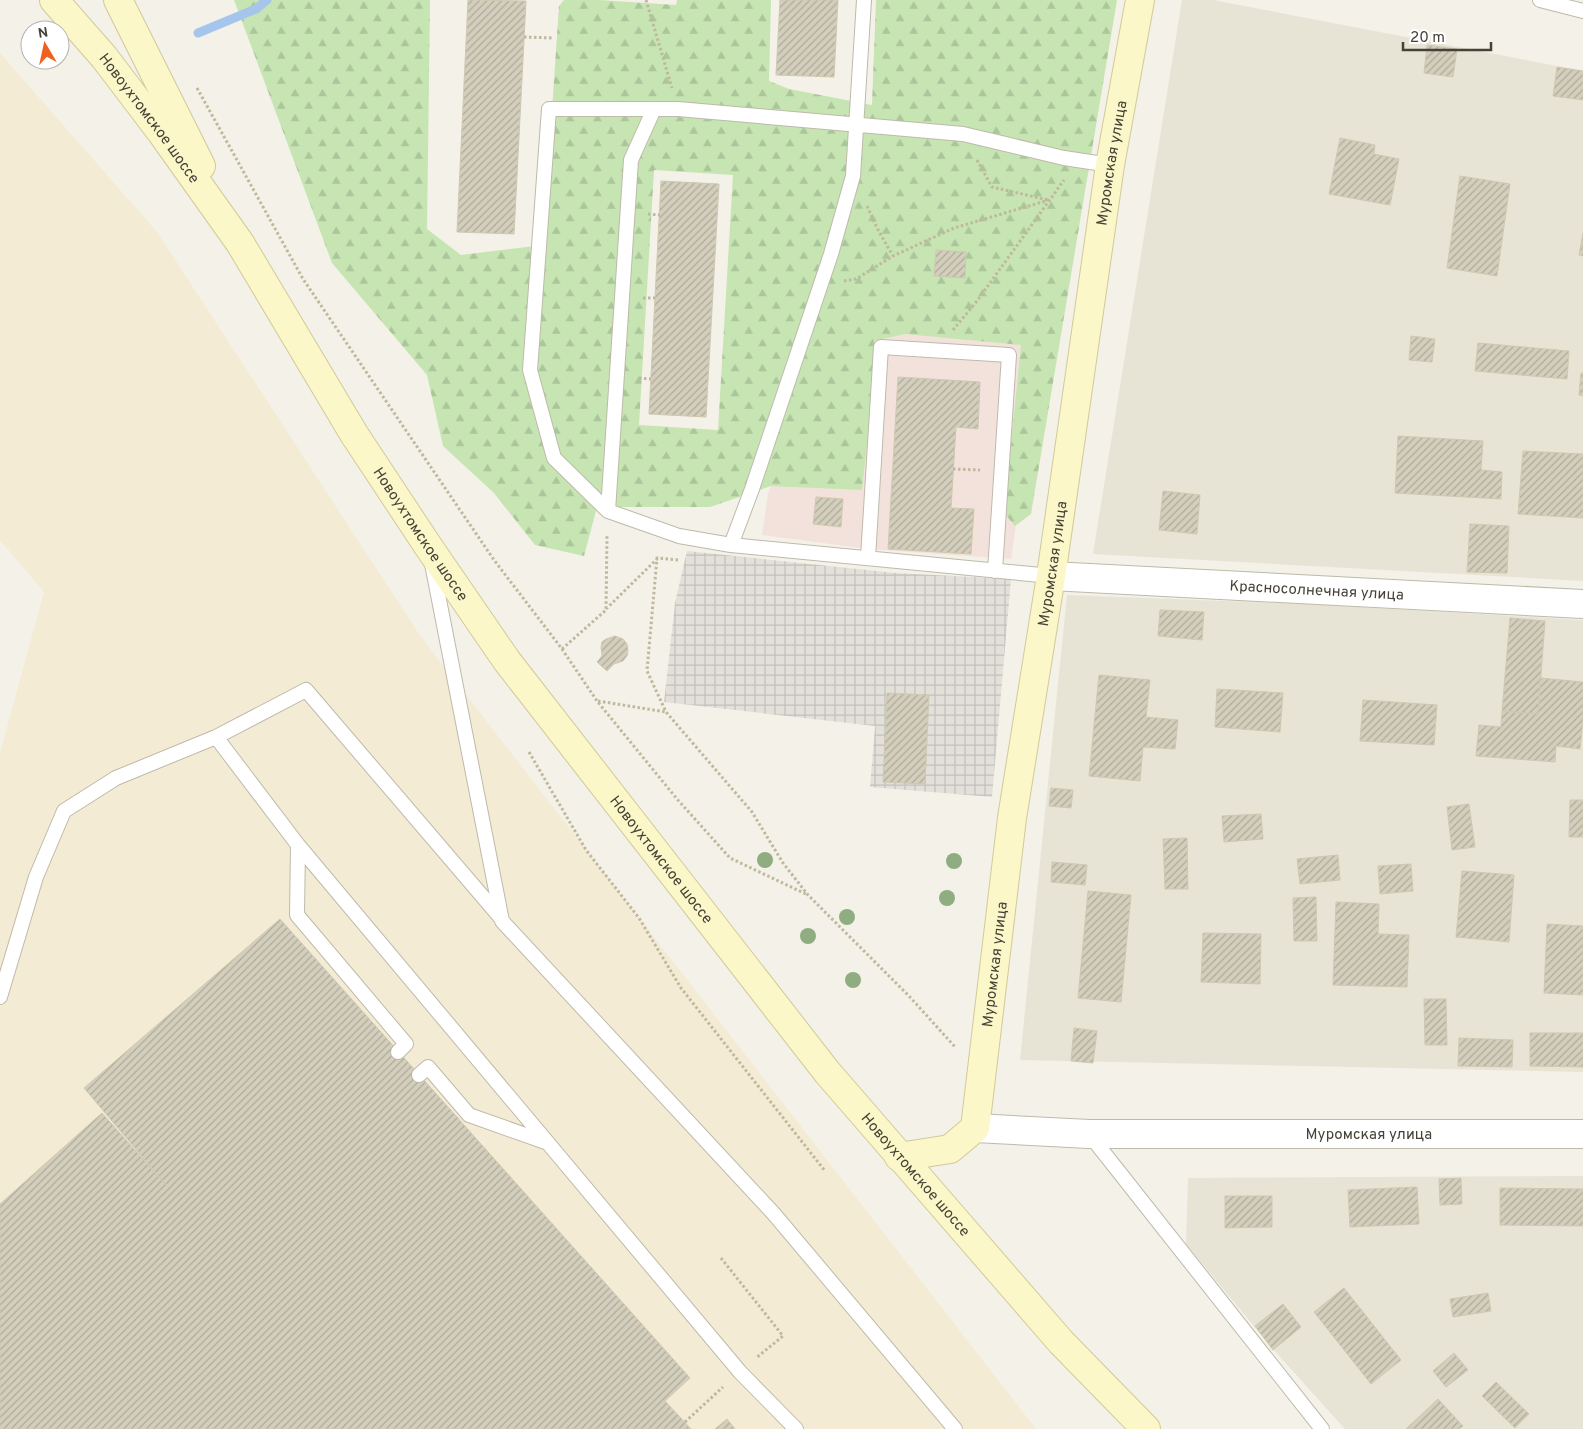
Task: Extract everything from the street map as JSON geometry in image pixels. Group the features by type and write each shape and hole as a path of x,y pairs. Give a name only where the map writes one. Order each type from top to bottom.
{"main road":[{"name":"Новоухтомское шоссе","path":"54,0 104,56 240,243"},
{"name":"Новоухтомское шоссе","path":"118,0 240,243 354,434 507,661 827,1072 1061,1342 1146,1429"},
{"name":"Муромская улица","path":"975,1128 1012,818 1051,576 1110,164 1140,0"},
{"path":"899,1157 950,1149 975,1128"}],"street":[{"name":"Красносолнечная улица","path":"1051,576 1583,604"},
{"name":"Муромская улица","path":"975,1128 1089,1134 1583,1134"}],"lane":[{"path":"732,545 831,254 853,176 864,0"},
{"path":"1540,0 1583,11"},
{"path":"1051,576 732,545 679,536 608,511 554,458 530,370 549,109 678,109 963,134 1064,158 1110,164"},
{"path":"608,511 631,160 654,109"},
{"path":"868,558 881,347 1009,355 995,571"},
{"path":"428,546 502,921"},
{"path":"0,997 36,877 64,810 116,778 216,737 306,690 502,921 774,1214 955,1429"},
{"path":"216,737 298,845 740,1372 796,1429"},
{"path":"298,845 297,915 406,1044 398,1052"},
{"path":"419,1075 428,1067 469,1115 548,1143"},
{"path":"1089,1134 1322,1429"}],"path":[{"path":"646,0 678,109"},
{"path":"524,37 553,38"},
{"path":"194,83 304,278 494,560 562,649 597,700 677,799 730,858 808,895"},
{"path":"963,134 992,187 1049,200"},
{"path":"953,331 1080,159"},
{"path":"853,176 877,228 893,256"},
{"path":"820,286 856,279 893,256 954,228 1049,200"},
{"path":"606,610 608,511"},
{"path":"562,649 606,610 679,536"},
{"path":"657,558 647,671 666,712 752,812 783,863 808,895 909,996 981,1076"},
{"path":"597,700 666,712"},
{"path":"529,752 586,850 639,918 681,988 825,1171"}],"shaded area":[{"path":"1182,0 1213,0 1583,71 1583,581 1093,554"},
{"path":"0,53 157,232 421,637 1036,1429 0,1429 0,753 44,592 0,540"},
{"path":"934,276 965,278 1044,330 1011,559 868,549 762,535 768,494 834,292"},
{"path":"687,551 896,573 1011,579 992,797 870,787 875,726 664,702 675,603"},
{"path":"1067,595 1307,604 1583,620 1583,1072 1020,1060"},
{"path":"1583,1176 1583,1429 1345,1429 1273,1349 1186,1244 1188,1178"}],"green space":[{"path":"234,0 430,0 427,229 461,255 543,245 559,6 564,0 599,0 676,5 677,0 771,0 769,81 789,89 872,105 876,0 1117,0 1031,514 1015,526 1004,513 1021,345 905,334 874,341 870,418 862,490 771,486 710,507 597,507 584,556 535,545 494,493 443,446 427,375 332,263","holes":["654,170 733,175 718,430 639,425","936,250 966,252 965,278 934,276"]}],"building":[{"path":"468,0 526,1 514,234 457,232"},
{"path":"780,0 838,0 834,77 776,75"},
{"path":"1427,45 1457,49 1453,77 1424,73"},
{"path":"1557,67 1583,71 1583,100 1553,96"},
{"path":"1340,138 1375,145 1374,154 1399,159 1390,205 1329,194"},
{"path":"1460,176 1510,184 1497,276 1447,268"},
{"path":"661,181 719,184 706,417 649,414"},
{"path":"1583,233 1583,256 1579,255"},
{"path":"936,250 966,252 965,278 934,276"},
{"path":"1411,336 1435,339 1432,362 1409,360"},
{"path":"1478,343 1569,351 1567,379 1475,371"},
{"path":"1581,373 1583,373 1583,396 1579,395"},
{"path":"898,377 980,382 978,429 956,427 951,508 974,509 971,554 888,549"},
{"path":"1398,436 1483,441 1481,470 1502,472 1501,499 1395,493"},
{"path":"1523,451 1583,454 1583,518 1518,514"},
{"path":"1163,491 1200,495 1197,534 1159,530"},
{"path":"816,497 843,499 841,527 813,524"},
{"path":"1470,524 1509,526 1507,573 1467,572"},
{"path":"1160,610 1204,612 1202,640 1158,636"},
{"path":"1510,618 1545,621 1538,714 1502,711"},
{"path":"615,636 623,639 627,644 627,656 623,661 614,664 607,671 597,662 602,656 602,642"},
{"path":"1099,675 1150,680 1146,717 1178,720 1175,749 1143,747 1140,781 1089,776"},
{"path":"1540,678 1583,682 1583,720 1580,749 1556,746 1555,762 1476,756 1479,725 1501,727 1502,711 1538,714"},
{"path":"1217,689 1283,693 1280,732 1215,727"},
{"path":"887,693 929,695 925,784 883,782"},
{"path":"1363,700 1437,705 1434,745 1360,741"},
{"path":"1051,788 1073,790 1071,808 1049,806"},
{"path":"1570,800 1583,800 1583,837 1569,837"},
{"path":"1469,804 1475,847 1452,850 1447,807"},
{"path":"1261,814 1263,839 1224,842 1222,816"},
{"path":"1187,838 1188,889 1165,889 1163,839"},
{"path":"1338,855 1340,880 1300,884 1297,859"},
{"path":"1052,862 1087,865 1085,885 1051,882"},
{"path":"1411,864 1413,891 1380,894 1378,866"},
{"path":"1462,871 1514,875 1509,942 1456,937"},
{"path":"1088,891 1131,895 1121,1002 1078,998"},
{"path":"1316,897 1317,941 1294,941 1293,898"},
{"path":"1336,902 1379,904 1378,934 1409,935 1407,987 1333,985"},
{"path":"280,919 690,1378 665,1401 691,1429 0,1429 0,1204 102,1113 167,1186 84,1088"},
{"path":"1547,924 1583,926 1583,995 1544,993"},
{"path":"1203,933 1261,934 1260,984 1201,982"},
{"path":"1424,999 1446,999 1447,1045 1425,1045"},
{"path":"1074,1028 1097,1031 1093,1063 1071,1061"},
{"path":"1530,1033 1583,1033 1583,1067 1530,1066"},
{"path":"1459,1038 1513,1040 1512,1067 1458,1066"},
{"path":"1461,1178 1462,1204 1440,1205 1439,1179"},
{"path":"1417,1187 1419,1224 1350,1227 1348,1190"},
{"path":"1500,1188 1583,1189 1583,1226 1500,1225"},
{"path":"1225,1196 1272,1196 1272,1227 1225,1228"},
{"path":"1344,1288 1401,1360 1371,1384 1314,1312"},
{"path":"1488,1293 1491,1311 1453,1317 1450,1299"},
{"path":"1283,1304 1301,1327 1273,1350 1255,1326"},
{"path":"1454,1353 1468,1370 1446,1387 1433,1371"},
{"path":"1496,1382 1529,1414 1515,1428 1482,1396"},
{"path":"1438,1399 1463,1426 1459,1429 1406,1429"},
{"path":"727,1419 735,1429 715,1429"}],"waterway":[{"path":"198,33 256,9 267,0"}]}
